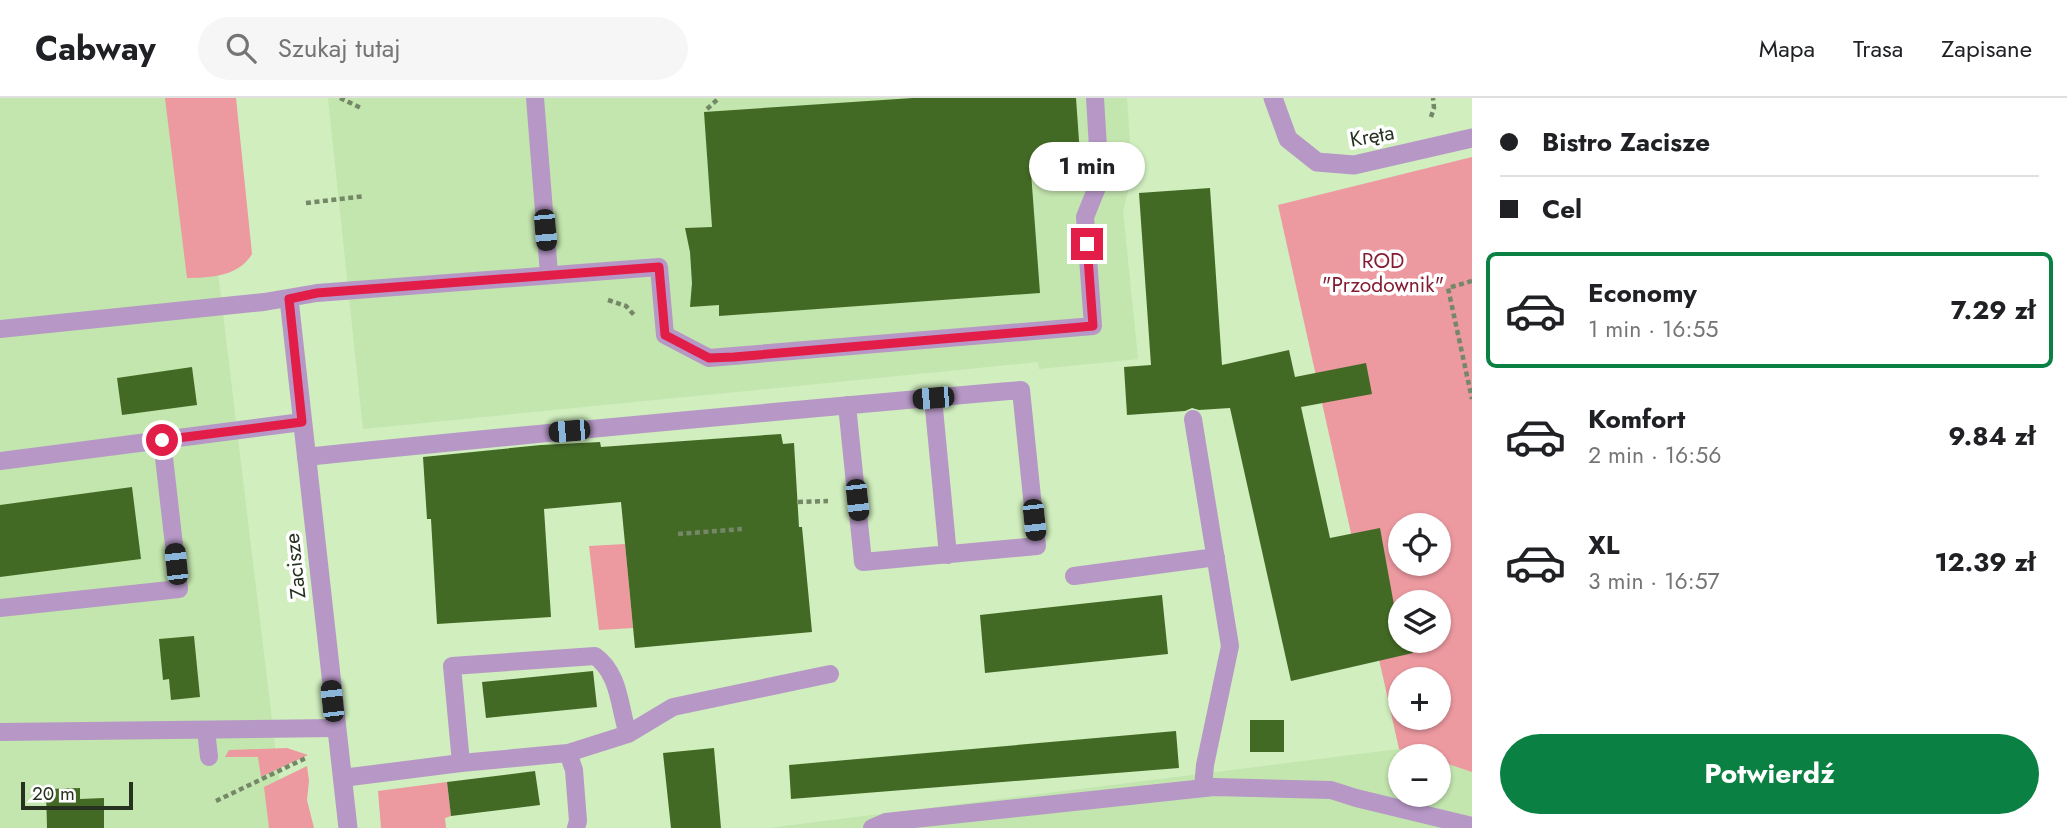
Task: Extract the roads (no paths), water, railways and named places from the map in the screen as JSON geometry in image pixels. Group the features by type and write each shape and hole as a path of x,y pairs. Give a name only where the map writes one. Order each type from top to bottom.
{"street":[{"name":"Kręta","path":"1273,98 1289,139 1317,162 1354,166 1472,138"},
{"name":"Zacisze","path":"289,299 348,828"}],"lane":[{"path":"535,98 549,274"},
{"path":"0,329 289,299 317,293 659,267 665,335 709,358 1093,326 1085,217 1100,180 1095,98"},
{"path":"306,457 847,405 1021,390 1037,545 863,562 847,405"},
{"path":"933,398 948,555"},
{"path":"1193,419 1230,646 1205,765 1203,788"},
{"path":"0,461 302,422"},
{"path":"0,608 178,589 162,440"},
{"path":"1073,576 1216,557"},
{"path":"461,763 452,666 595,656 607,664 617,686 628,734"},
{"path":"342,778 568,753 628,734 673,707 830,674"},
{"path":"0,732 335,728"},
{"path":"206,730 209,757"},
{"path":"568,753 574,770 578,821 576,828"},
{"path":"872,828 886,822 1203,788 1331,790 1454,825 1472,826"}],"park label":[{"name":"ROD \"Przodownik\"","path":"1383,273"}]}
